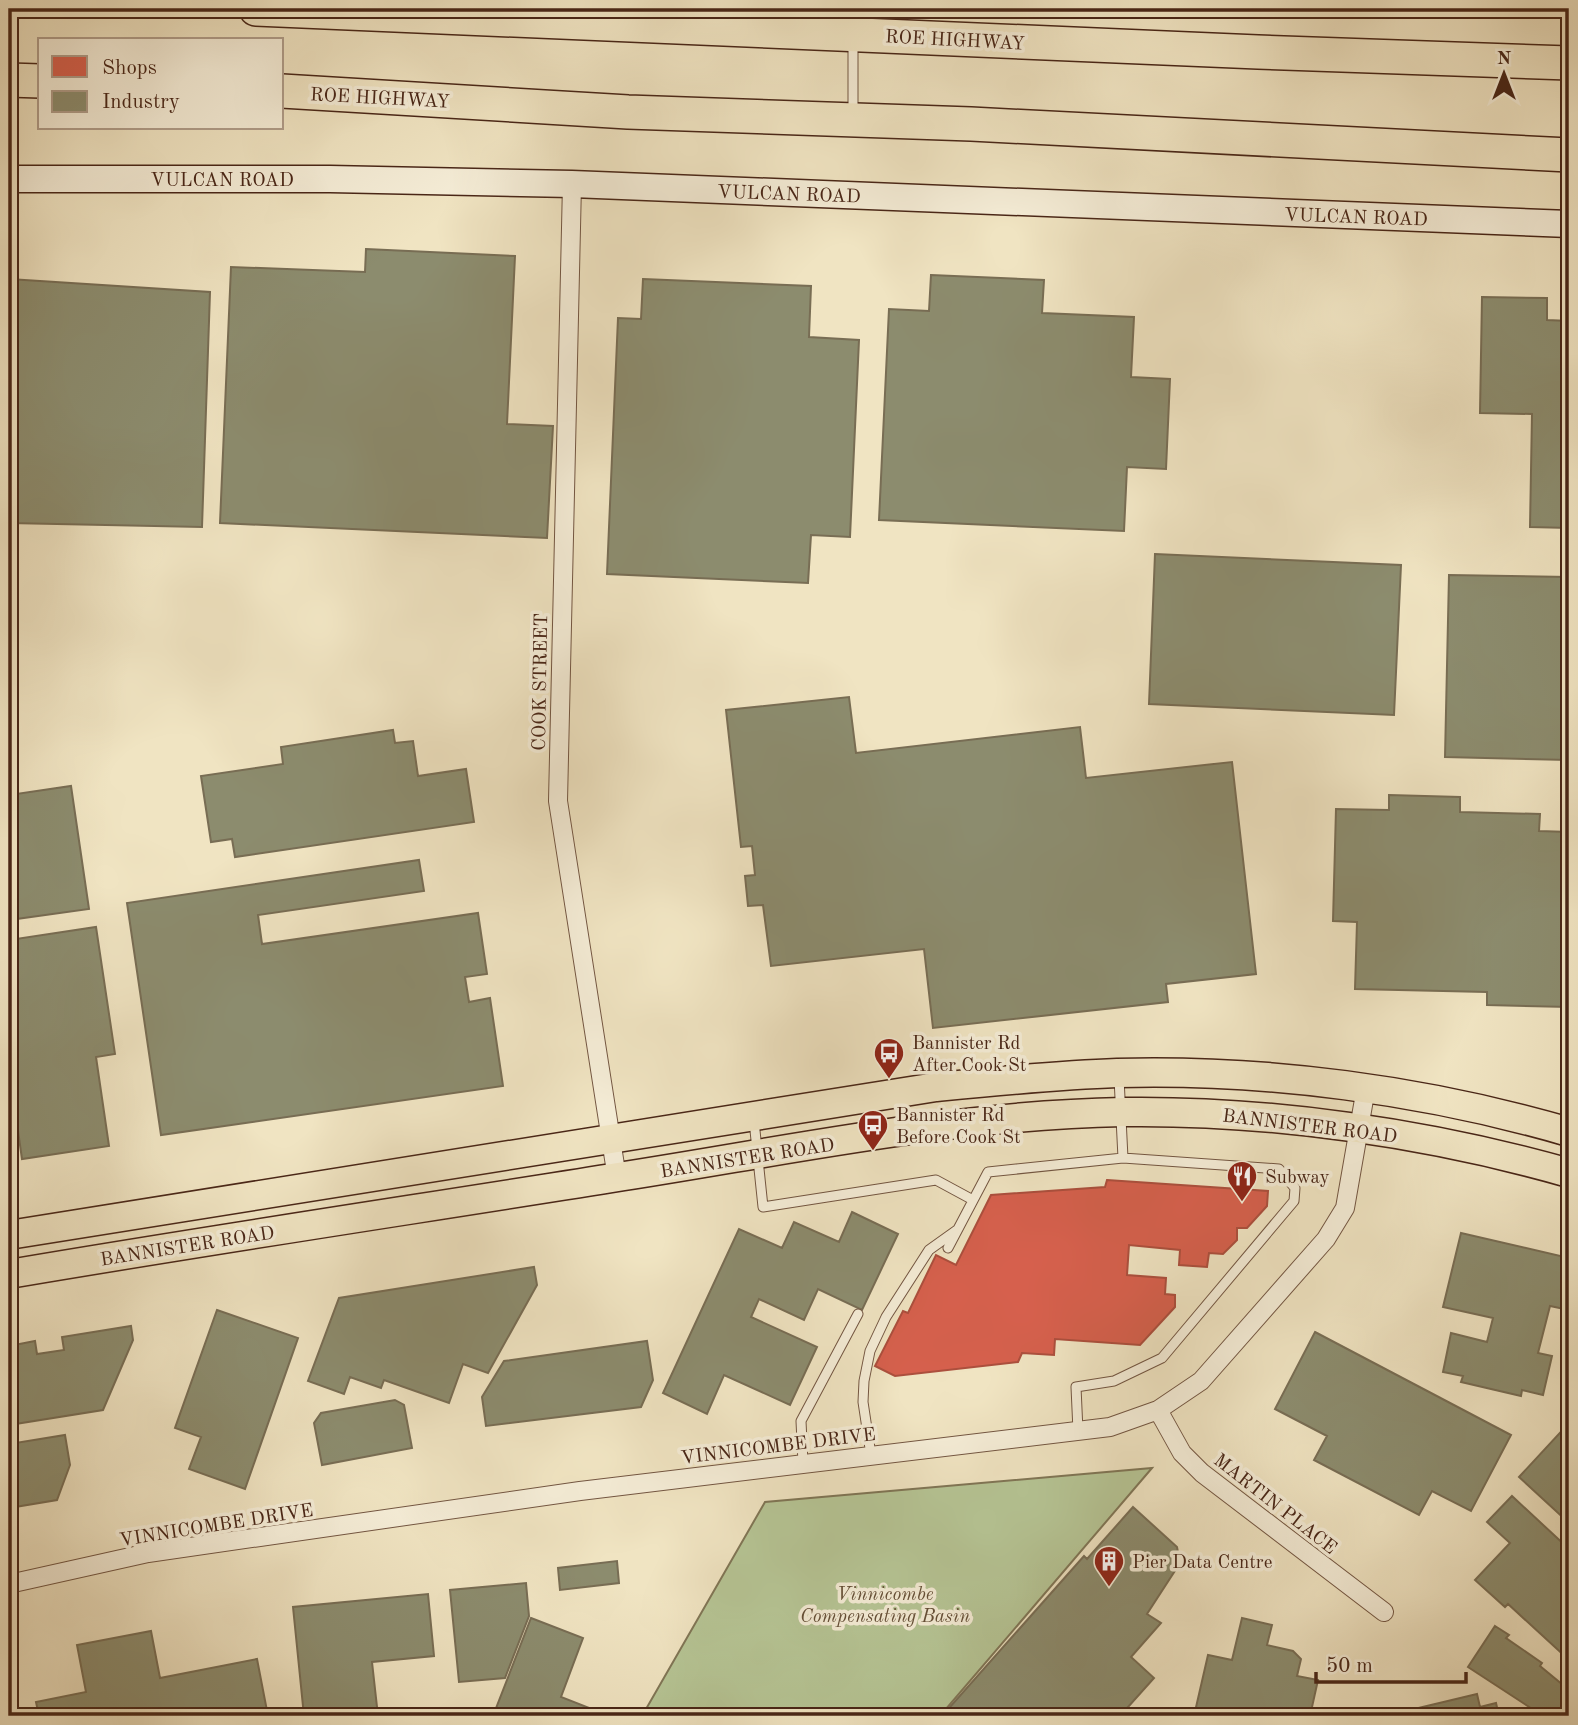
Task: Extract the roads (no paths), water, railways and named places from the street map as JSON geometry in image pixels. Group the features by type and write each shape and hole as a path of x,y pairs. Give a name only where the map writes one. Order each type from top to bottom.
{"highway":[{"name":"ROE HIGHWAY","path":"256,9 1244,52 1569,63"},
{"path":"9,80 38,81"},
{"name":"ROE HIGHWAY","path":"284,91 614,111 1569,155"}],"main road":[{"name":"BANNISTER ROAD","path":"9,1235 936,1087 1024,1078 1119,1073 1239,1076 1366,1088 1481,1110 1569,1132"},
{"name":"BANNISTER ROAD","path":"9,1274 928,1128 1009,1119 1121,1112 1240,1116 1360,1129 1435,1141 1569,1173"}],"street":[{"name":"VULCAN ROAD","path":"9,179 330,179 572,184 1569,224"},
{"name":"COOK STREET","path":"572,184 558,801 617,1178"},
{"name":"VINNICOMBE DRIVE","path":"9,1584 148,1553 580,1491 1110,1427 1158,1410 1201,1381 1326,1239 1345,1208 1366,1088"},
{"name":"MARTIN PLACE","path":"1158,1410 1182,1453 1202,1473 1384,1612"}],"lane":[{"path":"853,34 853,120"},
{"path":"1119,1073 1123,1158"},
{"path":"754,1116 763,1207 936,1180 973,1200"},
{"path":"948,1248 988,1172 1123,1158 1279,1169 1295,1188 1294,1201 1162,1358 1114,1381 1076,1387 1078,1431"},
{"path":"871,1455 863,1402 870,1351 886,1317 929,1250 957,1230"},
{"path":"803,1463 801,1421 858,1314"}],"place":[{"name":"Bannister Rd After Cook St","path":"889,1080"},
{"name":"Bannister Rd Before Cook St","path":"873,1152"},
{"name":"Subway","path":"1242,1203"},
{"name":"Pier Data Centre","path":"1109,1588"}],"park label":[{"name":"Vinnicombe Compensating Basin","path":"885,1604"}]}
